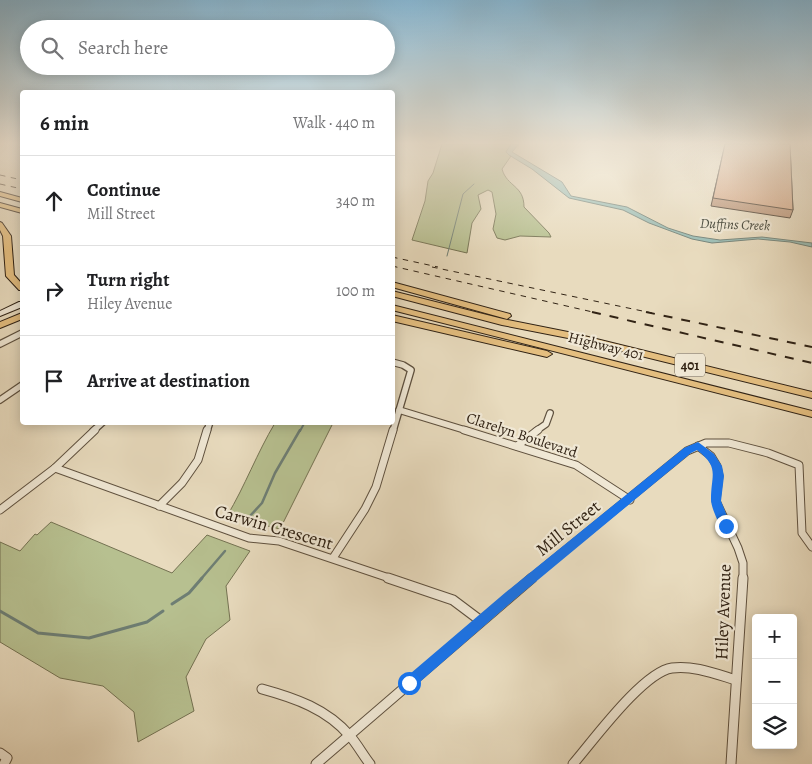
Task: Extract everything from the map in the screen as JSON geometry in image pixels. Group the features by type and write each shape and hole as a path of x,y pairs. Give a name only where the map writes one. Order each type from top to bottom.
{"highway":[{"path":"0,192 20,195"},
{"path":"0,192 20,199"},
{"path":"0,205 20,210"},
{"path":"0,224 7,236 10,276 20,286"},
{"path":"395,285 568,335"},
{"name":"Highway 401","path":"395,294 502,322 568,335 812,395"},
{"name":"Highway 401","path":"395,308 812,414"},
{"path":"0,325 20,317"},
{"path":"395,319 559,356 605,361"}],"main road":[{"path":"0,314 20,305"},
{"path":"0,320 20,310"}],"street":[{"path":"0,344 20,334"},
{"path":"395,363 411,370 395,423"},
{"path":"0,400 20,386"},
{"name":"Clarelyn Boulevard","path":"399,410 576,465 630,500"},
{"path":"517,446 546,424 550,413"},
{"path":"0,510 54,468 99,425"},
{"path":"159,506 182,483 198,460 209,425"},
{"path":"333,558 365,509 376,487 395,425"},
{"name":"Mill Street","path":"316,764 481,621 630,500 687,451 698,446 709,442 725,443 786,458 799,465 802,533 812,547"},
{"name":"Hiley Avenue","path":"698,446 711,456 718,466 719,476 716,501 743,563 731,764"},
{"name":"Carwin Crescent","path":"54,468 249,538 279,541 453,600 481,621"},
{"path":"573,764 647,681 664,670 694,668 736,680"},
{"path":"262,689 292,698 334,719 350,735 370,764"},
{"path":"0,753 7,758 4,764"}],"green space":[{"path":"509,180 521,194 524,207 551,237 520,236 505,240 497,238 493,229 496,214 492,192 488,190 478,195 481,209 472,223 467,253 412,240 425,201 428,181"},
{"path":"274,425 332,425 280,529 227,516"},
{"path":"51,522 172,573 207,535 250,551 226,586 230,620 206,639 186,677 194,711 138,742 134,712 103,686 60,678 0,642 0,542 20,551 35,534 37,535"}],"water":[{"name":"Duffins Creek","path":"546,180 558,180 562,182 571,196 627,207 668,228 693,236 720,240 762,237 812,243 812,247 790,242 758,239 712,243 692,239 649,223 623,210 569,198"}],"building":[{"path":"717,180 792,180 793,210 713,198"}],"waterway":[{"path":"447,256 463,194 474,184"},
{"path":"300,431 303,425"},
{"path":"250,516 262,503 275,473 300,430"},
{"path":"201,579 225,551"},
{"path":"172,604 189,593 202,578"},
{"path":"0,611 38,633 89,638 147,622 163,611"}],"railway":[{"path":"0,184 20,189"},
{"path":"395,258 438,267"},
{"path":"395,267 597,313"},
{"path":"432,267 652,313"},
{"path":"592,312 812,363"},
{"path":"646,312 812,347"}],"route":[{"path":"409,683 510,596 630,500 687,451 698,446 711,456 718,466 719,476 716,501 726,526"}]}
